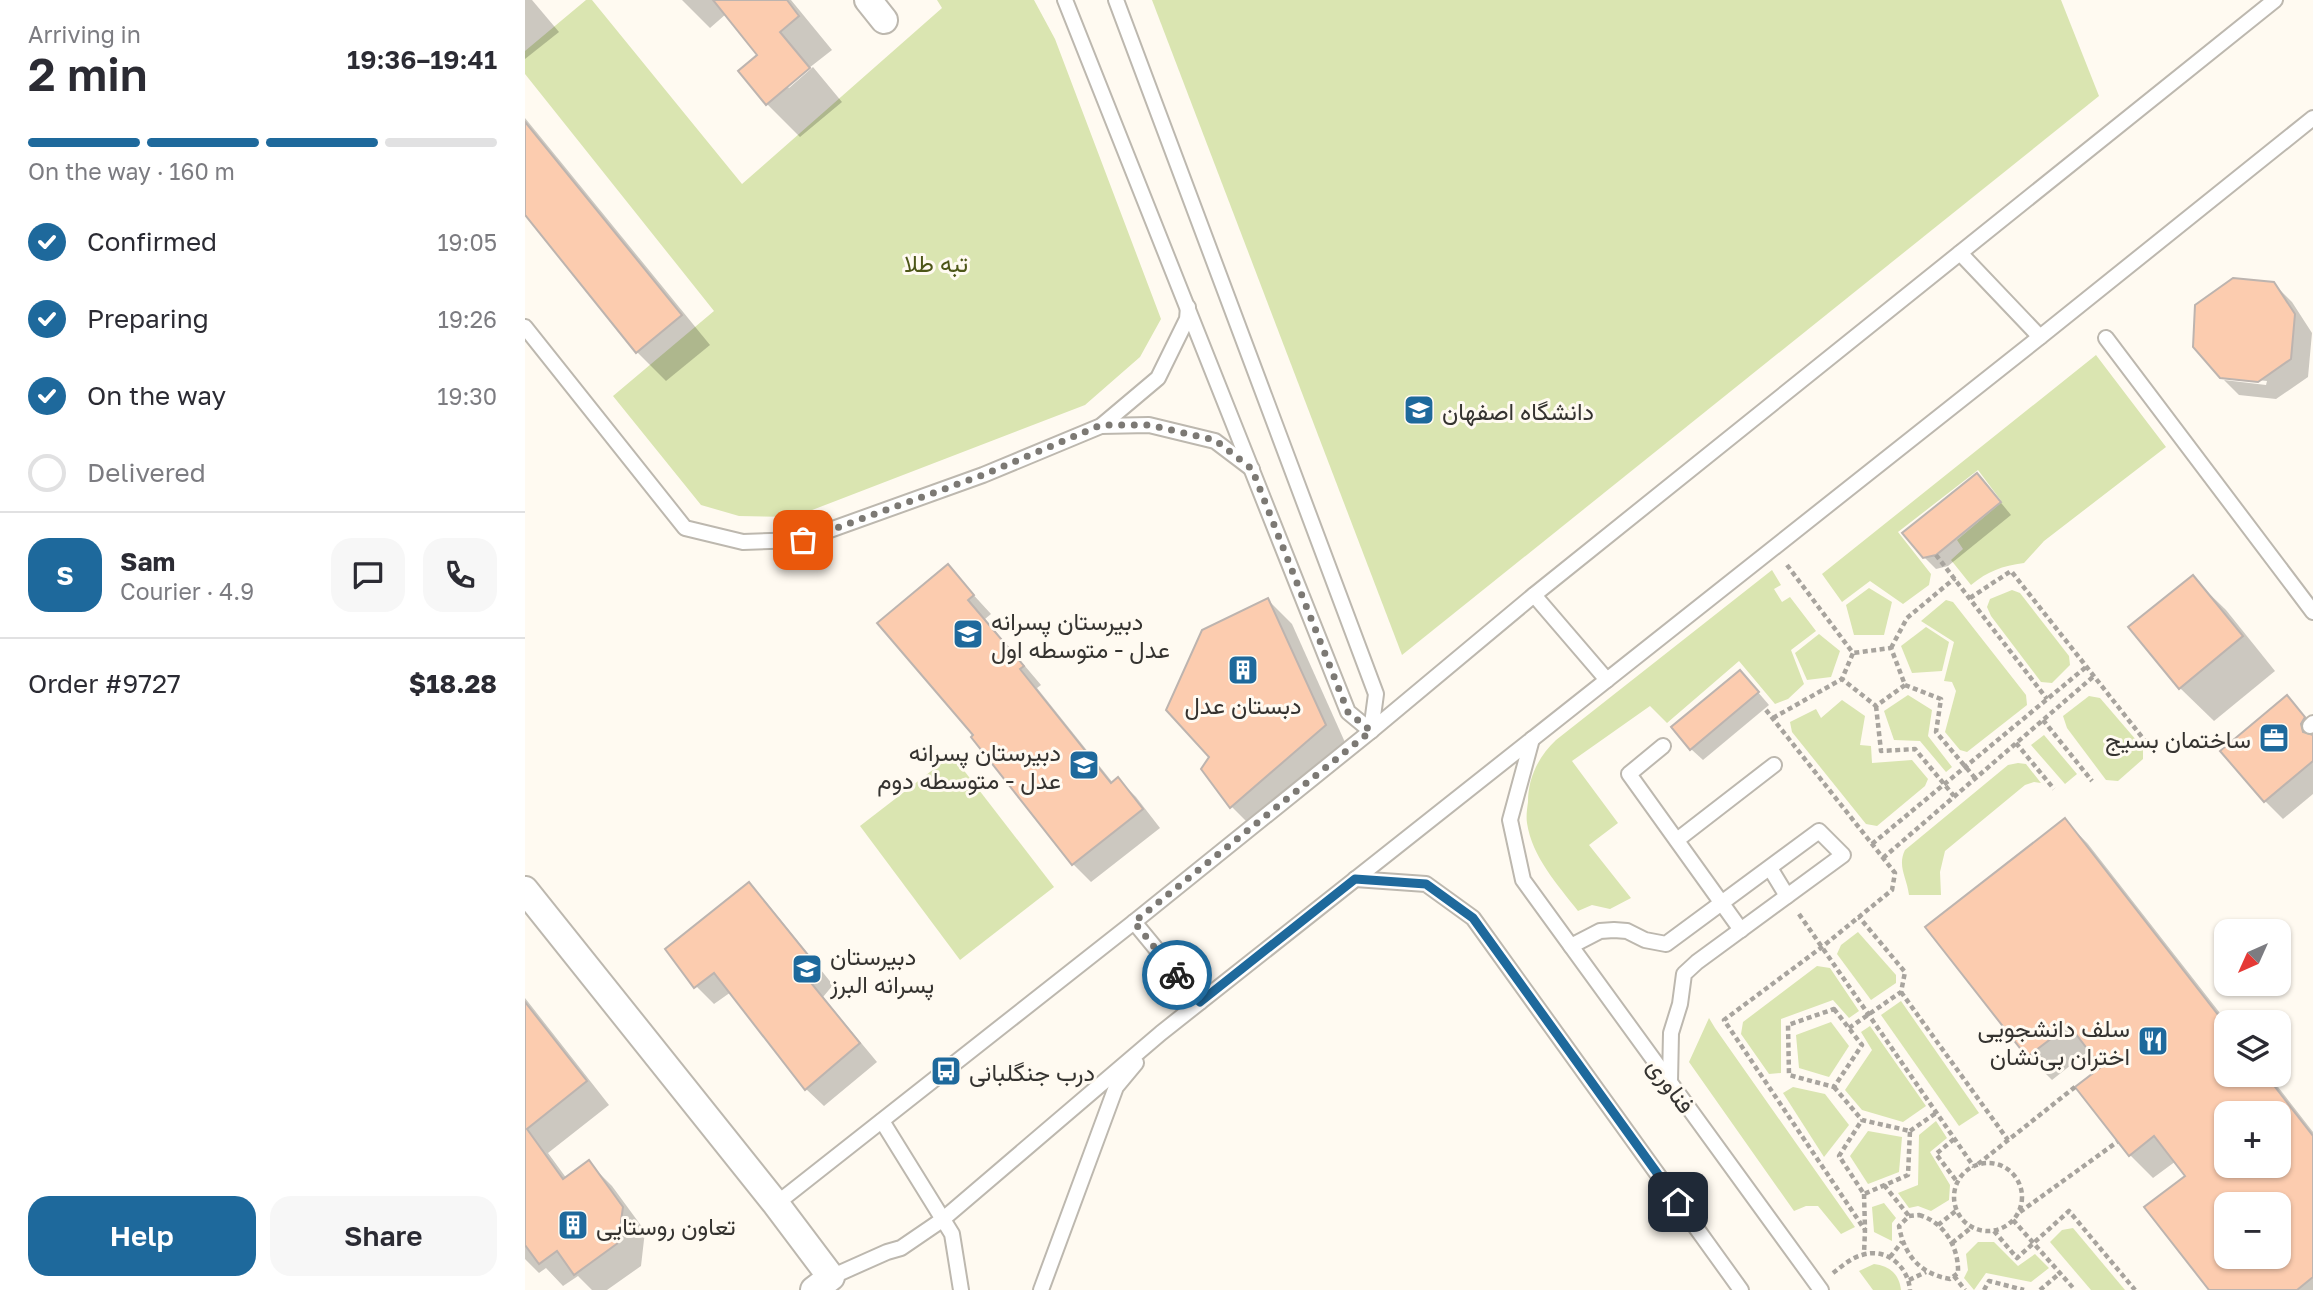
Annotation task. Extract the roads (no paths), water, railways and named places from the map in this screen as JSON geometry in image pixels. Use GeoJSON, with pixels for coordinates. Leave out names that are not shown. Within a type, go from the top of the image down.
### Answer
{"type":"FeatureCollection","features":[{"type":"Feature","properties":{"kind":"street"},"geometry":{"type":"LineString","coordinates":[[525,890],[776,1204],[822,1283]]}},
{"type":"Feature","properties":{"kind":"lane"},"geometry":{"type":"LineString","coordinates":[[1065,0],[1348,712],[1371,731]]}},
{"type":"Feature","properties":{"kind":"lane"},"geometry":{"type":"LineString","coordinates":[[1116,0],[1375,694],[1371,731]]}},
{"type":"Feature","properties":{"kind":"lane"},"geometry":{"type":"LineString","coordinates":[[776,1204],[1134,922],[1371,731],[1534,595],[2275,0]]}},
{"type":"Feature","properties":{"kind":"lane"},"geometry":{"type":"LineString","coordinates":[[822,1283],[901,1248],[942,1220],[1161,1033],[2313,118]]}},
{"type":"Feature","properties":{"kind":"lane"},"geometry":{"type":"LineString","coordinates":[[1960,253],[2040,337]]}},
{"type":"Feature","properties":{"kind":"lane"},"geometry":{"type":"LineString","coordinates":[[525,327],[685,528],[743,542],[803,540],[983,475],[1101,425],[1158,378],[1187,319],[1188,307]]}},
{"type":"Feature","properties":{"kind":"lane"},"geometry":{"type":"LineString","coordinates":[[2106,338],[2313,612]]}},
{"type":"Feature","properties":{"kind":"lane"},"geometry":{"type":"LineString","coordinates":[[1101,425],[1149,425],[1215,440],[1252,469]]}},
{"type":"Feature","properties":{"kind":"lane"},"geometry":{"type":"LineString","coordinates":[[1534,595],[1608,680]]}},
{"type":"Feature","properties":{"kind":"lane","name":"فناوری"},"geometry":{"type":"LineString","coordinates":[[1532,739],[1510,820],[1523,880],[1821,1290]]}},
{"type":"Feature","properties":{"kind":"lane"},"geometry":{"type":"LineString","coordinates":[[1663,747],[1629,774],[1741,930]]}},
{"type":"Feature","properties":{"kind":"lane"},"geometry":{"type":"LineString","coordinates":[[1677,840],[1774,765]]}},
{"type":"Feature","properties":{"kind":"lane"},"geometry":{"type":"LineString","coordinates":[[1571,946],[1600,931],[1614,930],[1627,931],[1645,940],[1666,944],[1819,831],[1843,855],[1684,974],[1680,1004],[1671,1033],[1670,1081]]}},
{"type":"Feature","properties":{"kind":"lane"},"geometry":{"type":"LineString","coordinates":[[1770,868],[1787,896]]}},
{"type":"Feature","properties":{"kind":"lane"},"geometry":{"type":"LineString","coordinates":[[1355,879],[1426,884],[1473,918],[1741,1290]]}},
{"type":"Feature","properties":{"kind":"lane"},"geometry":{"type":"LineString","coordinates":[[1134,922],[1200,1002]]}},
{"type":"Feature","properties":{"kind":"lane"},"geometry":{"type":"LineString","coordinates":[[1041,1290],[1117,1087],[1161,1033]]}},
{"type":"Feature","properties":{"kind":"lane"},"geometry":{"type":"LineString","coordinates":[[882,1121],[952,1234],[961,1290]]}},
{"type":"Feature","properties":{"kind":"place","name":"دانشگاه اصفهان"},"geometry":{"type":"Point","coordinates":[1419,410]}},
{"type":"Feature","properties":{"kind":"place","name":"دبیرستان پسرانه عدل - متوسطه اول"},"geometry":{"type":"Point","coordinates":[968,634]}},
{"type":"Feature","properties":{"kind":"place","name":"دبستان عدل"},"geometry":{"type":"Point","coordinates":[1243,670]}},
{"type":"Feature","properties":{"kind":"place","name":"ساختمان بسیج"},"geometry":{"type":"Point","coordinates":[2274,738]}},
{"type":"Feature","properties":{"kind":"place","name":"دبیرستان پسرانه عدل - متوسطه دوم"},"geometry":{"type":"Point","coordinates":[1084,765]}},
{"type":"Feature","properties":{"kind":"place","name":"دبیرستان پسرانه البرز"},"geometry":{"type":"Point","coordinates":[807,969]}},
{"type":"Feature","properties":{"kind":"place","name":"سلف دانشجویی اختران بی‌نشان"},"geometry":{"type":"Point","coordinates":[2153,1041]}},
{"type":"Feature","properties":{"kind":"place","name":"درب جنگلبانی"},"geometry":{"type":"Point","coordinates":[946,1071]}},
{"type":"Feature","properties":{"kind":"place","name":"تعاون روستایی"},"geometry":{"type":"Point","coordinates":[573,1225]}},
{"type":"Feature","properties":{"kind":"park label","name":"تبه طلا"},"geometry":{"type":"Point","coordinates":[936,262]}}]}
